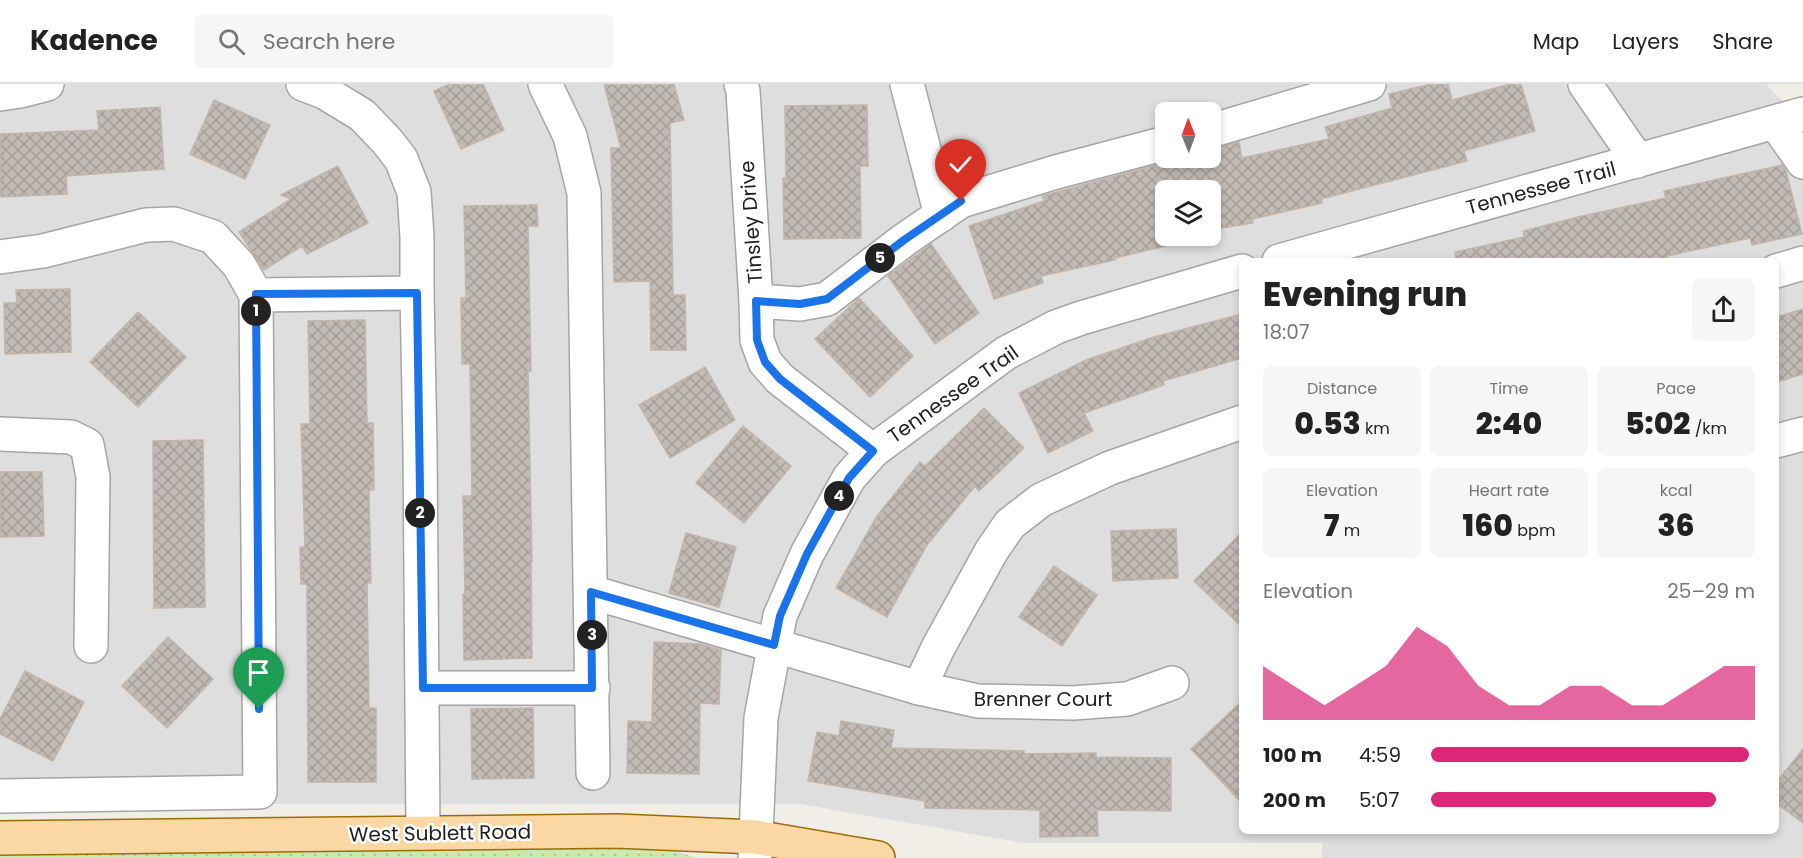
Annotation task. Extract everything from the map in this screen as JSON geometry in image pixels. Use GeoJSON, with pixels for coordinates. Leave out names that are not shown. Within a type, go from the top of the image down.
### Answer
{"type":"FeatureCollection","features":[{"type":"Feature","properties":{"kind":"main road","name":"West Sublett Road"},"geometry":{"type":"LineString","coordinates":[[0,838],[617,831],[755,848],[878,858]]}},
{"type":"Feature","properties":{"kind":"street"},"geometry":{"type":"LineString","coordinates":[[0,93],[47,84]]}},
{"type":"Feature","properties":{"kind":"street"},"geometry":{"type":"LineString","coordinates":[[303,84],[324,92],[362,115],[401,159],[414,192],[417,237],[423,833]]}},
{"type":"Feature","properties":{"kind":"street"},"geometry":{"type":"LineString","coordinates":[[545,84],[570,136],[584,193],[593,772]]}},
{"type":"Feature","properties":{"kind":"street","name":"Tinsley Drive"},"geometry":{"type":"LineString","coordinates":[[741,84],[757,340],[765,362],[780,379],[873,451]]}},
{"type":"Feature","properties":{"kind":"street"},"geometry":{"type":"LineString","coordinates":[[907,84],[941,215]]}},
{"type":"Feature","properties":{"kind":"street"},"geometry":{"type":"LineString","coordinates":[[1221,127],[1369,84]]}},
{"type":"Feature","properties":{"kind":"street"},"geometry":{"type":"LineString","coordinates":[[1585,84],[1638,161]]}},
{"type":"Feature","properties":{"kind":"street"},"geometry":{"type":"LineString","coordinates":[[1789,118],[1803,162]]}},
{"type":"Feature","properties":{"kind":"street","name":"Tennessee Trail"},"geometry":{"type":"LineString","coordinates":[[1292,258],[1789,118]]}},
{"type":"Feature","properties":{"kind":"street"},"geometry":{"type":"LineString","coordinates":[[756,301],[800,304],[827,299],[904,240],[961,201],[1056,172],[1155,146]]}},
{"type":"Feature","properties":{"kind":"street"},"geometry":{"type":"LineString","coordinates":[[0,257],[43,251],[146,225],[174,224],[213,237],[239,265],[256,294],[260,792],[0,796]]}},
{"type":"Feature","properties":{"kind":"street"},"geometry":{"type":"LineString","coordinates":[[1779,270],[1803,263]]}},
{"type":"Feature","properties":{"kind":"street","name":"Tennessee Trail"},"geometry":{"type":"LineString","coordinates":[[755,848],[761,718],[780,616],[807,554],[849,478],[873,451],[1006,353],[1056,327],[1116,306],[1239,272]]}},
{"type":"Feature","properties":{"kind":"street"},"geometry":{"type":"LineString","coordinates":[[256,294],[417,293]]}},
{"type":"Feature","properties":{"kind":"street"},"geometry":{"type":"LineString","coordinates":[[920,688],[939,646],[992,550],[1010,524],[1041,500],[1110,468],[1239,423]]}},
{"type":"Feature","properties":{"kind":"street"},"geometry":{"type":"LineString","coordinates":[[0,434],[70,437],[87,445],[93,477],[91,646]]}},
{"type":"Feature","properties":{"kind":"street"},"geometry":{"type":"LineString","coordinates":[[1779,440],[1803,434]]}},
{"type":"Feature","properties":{"kind":"street","name":"Brenner Court"},"geometry":{"type":"LineString","coordinates":[[591,592],[920,688],[978,701],[1074,703],[1127,699],[1172,683]]}},
{"type":"Feature","properties":{"kind":"street"},"geometry":{"type":"LineString","coordinates":[[423,688],[592,688]]}},
{"type":"Feature","properties":{"kind":"shaded area"},"geometry":{"type":"Polygon","coordinates":[[[0,84],[1766,84],[1803,122],[1803,858],[1322,858],[1322,843],[1024,843],[800,804],[0,804],[0,84]]]}},
{"type":"Feature","properties":{"kind":"green space"},"geometry":{"type":"Polygon","coordinates":[[[583,848],[668,849],[697,858],[0,858],[0,856],[583,848]]]}},
{"type":"Feature","properties":{"kind":"building"},"geometry":{"type":"Polygon","coordinates":[[[449,84],[483,84],[504,130],[461,149],[434,91],[449,84]]]}},
{"type":"Feature","properties":{"kind":"building"},"geometry":{"type":"Polygon","coordinates":[[[604,84],[674,84],[684,120],[670,123],[673,295],[685,295],[686,350],[651,350],[650,281],[614,282],[611,148],[621,148],[604,84]]]}},
{"type":"Feature","properties":{"kind":"building"},"geometry":{"type":"Polygon","coordinates":[[[1431,84],[1448,84],[1452,100],[1510,84],[1521,84],[1535,131],[1464,151],[1467,161],[1321,199],[1322,203],[1252,219],[1253,223],[1221,228],[1221,180],[1155,180],[1155,246],[1166,246],[1041,276],[1043,283],[994,299],[969,226],[1044,201],[1042,196],[1155,165],[1155,168],[1221,168],[1221,146],[1239,142],[1242,158],[1329,139],[1325,127],[1392,108],[1389,94],[1431,84]]]}},
{"type":"Feature","properties":{"kind":"building"},"geometry":{"type":"Polygon","coordinates":[[[214,100],[270,125],[245,179],[190,154],[214,100]]]}},
{"type":"Feature","properties":{"kind":"building"},"geometry":{"type":"Polygon","coordinates":[[[867,105],[868,166],[860,166],[861,238],[784,239],[785,106],[867,105]]]}},
{"type":"Feature","properties":{"kind":"building"},"geometry":{"type":"Polygon","coordinates":[[[160,107],[164,169],[66,176],[67,194],[0,197],[0,134],[99,130],[97,111],[160,107]]]}},
{"type":"Feature","properties":{"kind":"building"},"geometry":{"type":"Polygon","coordinates":[[[1782,165],[1786,171],[1802,234],[1752,245],[1750,238],[1667,256],[1667,258],[1456,258],[1455,252],[1524,237],[1523,231],[1666,198],[1664,191],[1782,165]]]}},
{"type":"Feature","properties":{"kind":"building"},"geometry":{"type":"Polygon","coordinates":[[[338,166],[368,223],[307,254],[302,246],[264,270],[239,232],[291,199],[281,195],[338,166]]]}},
{"type":"Feature","properties":{"kind":"building"},"geometry":{"type":"Polygon","coordinates":[[[537,205],[538,226],[528,226],[532,658],[464,660],[463,496],[472,496],[470,364],[462,364],[461,298],[466,298],[464,206],[537,205]]]}},
{"type":"Feature","properties":{"kind":"building"},"geometry":{"type":"Polygon","coordinates":[[[931,244],[979,313],[935,344],[888,276],[931,244]]]}},
{"type":"Feature","properties":{"kind":"building"},"geometry":{"type":"Polygon","coordinates":[[[70,289],[71,352],[5,354],[4,303],[17,303],[16,290],[70,289]]]}},
{"type":"Feature","properties":{"kind":"building"},"geometry":{"type":"Polygon","coordinates":[[[859,298],[913,356],[870,397],[815,339],[859,298]]]}},
{"type":"Feature","properties":{"kind":"building"},"geometry":{"type":"Polygon","coordinates":[[[1803,309],[1803,374],[1780,381],[1779,378],[1779,316],[1803,309]]]}},
{"type":"Feature","properties":{"kind":"building"},"geometry":{"type":"Polygon","coordinates":[[[138,312],[186,357],[138,407],[90,362],[138,312]]]}},
{"type":"Feature","properties":{"kind":"building"},"geometry":{"type":"Polygon","coordinates":[[[1239,315],[1239,359],[1163,381],[1164,385],[1084,413],[1093,431],[1048,453],[1019,393],[1086,360],[1154,337],[1239,315]]]}},
{"type":"Feature","properties":{"kind":"building"},"geometry":{"type":"Polygon","coordinates":[[[365,320],[367,423],[373,423],[374,490],[369,490],[371,583],[367,583],[369,708],[376,708],[376,782],[308,782],[307,584],[301,584],[300,547],[305,547],[301,424],[310,424],[308,321],[365,320]]]}},
{"type":"Feature","properties":{"kind":"building"},"geometry":{"type":"Polygon","coordinates":[[[705,367],[735,420],[670,458],[639,405],[705,367]]]}},
{"type":"Feature","properties":{"kind":"building"},"geometry":{"type":"Polygon","coordinates":[[[984,408],[1024,448],[979,491],[975,486],[927,545],[887,617],[836,588],[877,516],[920,462],[925,466],[984,408]]]}},
{"type":"Feature","properties":{"kind":"building"},"geometry":{"type":"Polygon","coordinates":[[[743,426],[791,466],[744,523],[696,483],[743,426]]]}},
{"type":"Feature","properties":{"kind":"building"},"geometry":{"type":"Polygon","coordinates":[[[203,440],[205,607],[154,608],[153,441],[203,440]]]}},
{"type":"Feature","properties":{"kind":"building"},"geometry":{"type":"Polygon","coordinates":[[[0,472],[42,472],[44,536],[0,537],[0,472]]]}},
{"type":"Feature","properties":{"kind":"building"},"geometry":{"type":"Polygon","coordinates":[[[1176,529],[1178,578],[1113,581],[1111,531],[1176,529]]]}},
{"type":"Feature","properties":{"kind":"building"},"geometry":{"type":"Polygon","coordinates":[[[686,533],[736,547],[719,607],[669,593],[686,533]]]}},
{"type":"Feature","properties":{"kind":"building"},"geometry":{"type":"Polygon","coordinates":[[[1239,535],[1239,624],[1194,581],[1239,535]]]}},
{"type":"Feature","properties":{"kind":"building"},"geometry":{"type":"Polygon","coordinates":[[[1054,566],[1097,595],[1062,646],[1019,617],[1054,566]]]}},
{"type":"Feature","properties":{"kind":"building"},"geometry":{"type":"Polygon","coordinates":[[[168,637],[213,679],[167,728],[122,686],[168,637]]]}},
{"type":"Feature","properties":{"kind":"building"},"geometry":{"type":"Polygon","coordinates":[[[654,642],[700,644],[721,650],[719,704],[700,703],[699,774],[627,773],[628,721],[652,722],[654,642]]]}},
{"type":"Feature","properties":{"kind":"building"},"geometry":{"type":"Polygon","coordinates":[[[25,671],[84,702],[53,761],[0,734],[0,719],[25,671]]]}},
{"type":"Feature","properties":{"kind":"building"},"geometry":{"type":"Polygon","coordinates":[[[1239,704],[1239,800],[1191,749],[1239,704]]]}},
{"type":"Feature","properties":{"kind":"building"},"geometry":{"type":"Polygon","coordinates":[[[533,708],[534,778],[472,779],[471,709],[533,708]]]}},
{"type":"Feature","properties":{"kind":"building"},"geometry":{"type":"Polygon","coordinates":[[[841,721],[894,730],[891,748],[1024,751],[1024,754],[1096,753],[1096,757],[1171,758],[1171,811],[1097,810],[1098,836],[1040,837],[1040,810],[925,808],[925,801],[808,781],[817,732],[839,736],[841,721]]]}},
{"type":"Feature","properties":{"kind":"building"},"geometry":{"type":"Polygon","coordinates":[[[1803,749],[1803,823],[1779,805],[1779,779],[1803,749]]]}},
{"type":"Feature","properties":{"kind":"route"},"geometry":{"type":"LineString","coordinates":[[259,709],[256,294],[417,293],[423,688],[592,688],[591,592],[774,645],[780,616],[807,554],[849,478],[873,451],[780,379],[765,362],[757,340],[756,301],[800,304],[827,299],[904,240],[961,201]]}}]}
